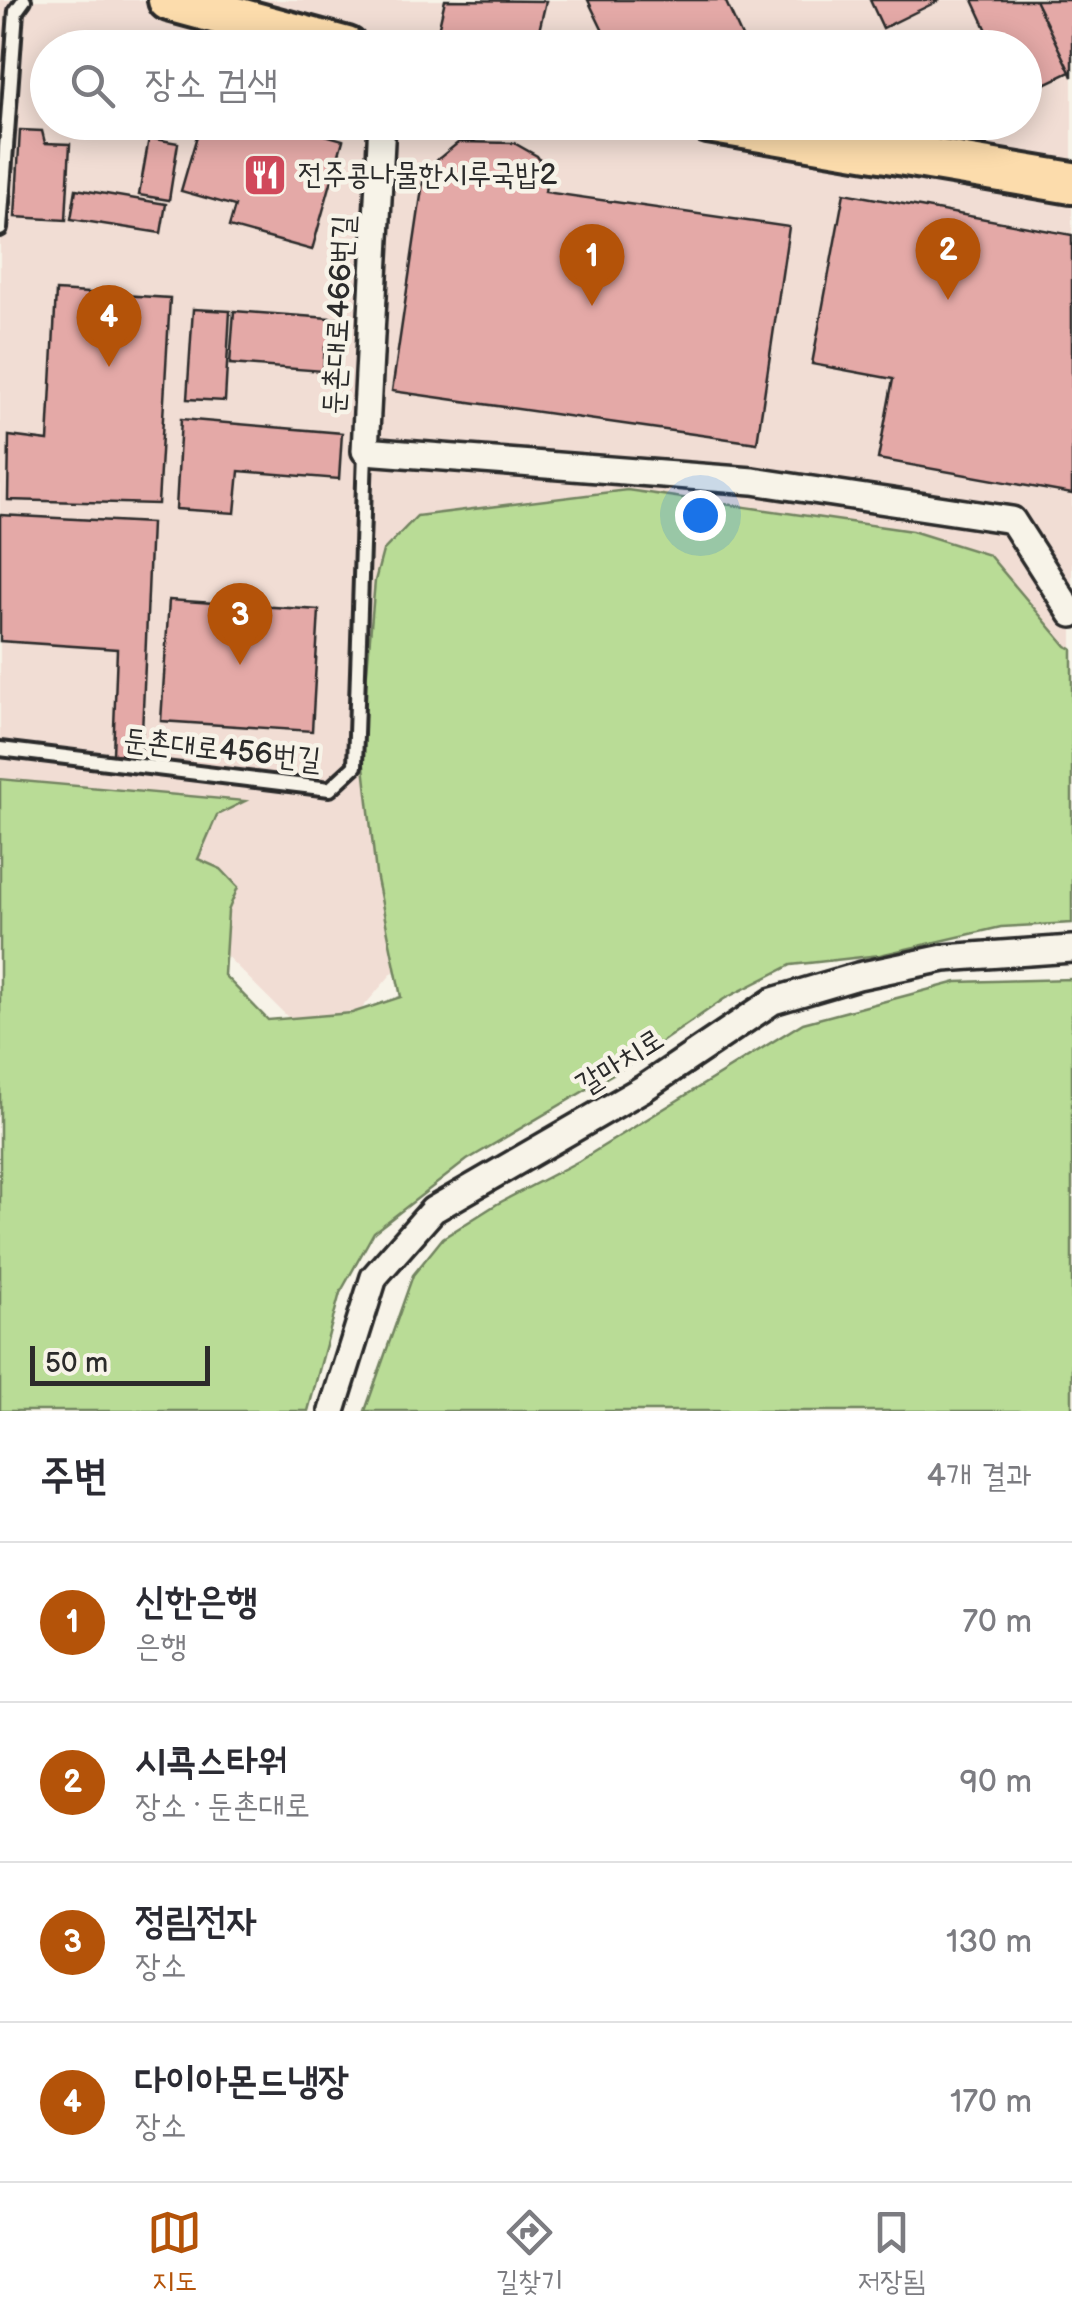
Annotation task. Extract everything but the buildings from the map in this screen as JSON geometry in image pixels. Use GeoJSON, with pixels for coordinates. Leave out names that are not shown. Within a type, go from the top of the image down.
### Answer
{"type":"FeatureCollection","features":[{"type":"Feature","properties":{"kind":"main road"},"geometry":{"type":"LineString","coordinates":[[169,0],[280,30]]}},
{"type":"Feature","properties":{"kind":"main road"},"geometry":{"type":"LineString","coordinates":[[815,140],[1072,183]]}},
{"type":"Feature","properties":{"kind":"street","name":"둔촌대로466번길"},"geometry":{"type":"LineString","coordinates":[[365,450],[381,140]]}},
{"type":"Feature","properties":{"kind":"street"},"geometry":{"type":"LineString","coordinates":[[365,450],[753,482],[1012,520],[1072,614]]}},
{"type":"Feature","properties":{"kind":"street","name":"갈마치로"},"geometry":{"type":"LineString","coordinates":[[332,1411],[374,1278],[433,1210],[644,1088],[772,1001],[858,976],[944,958],[1072,950]]}},
{"type":"Feature","properties":{"kind":"lane"},"geometry":{"type":"LineString","coordinates":[[0,229],[16,12],[24,0]]}},
{"type":"Feature","properties":{"kind":"lane","name":"둔촌대로456번길"},"geometry":{"type":"LineString","coordinates":[[0,749],[330,789],[355,766],[365,450]]}},
{"type":"Feature","properties":{"kind":"shaded area"},"geometry":{"type":"Polygon","coordinates":[[[0,0],[1072,0],[1072,661],[435,923],[324,1053],[123,853],[0,777],[0,0]]]}},
{"type":"Feature","properties":{"kind":"green space"},"geometry":{"type":"Polygon","coordinates":[[[627,490],[912,531],[989,555],[1072,649],[1072,923],[1001,927],[880,955],[791,965],[724,999],[628,1065],[467,1160],[374,1232],[340,1293],[308,1411],[0,1411],[0,779],[245,801],[217,815],[198,859],[221,869],[238,887],[228,911],[224,975],[268,1020],[352,1013],[401,997],[376,874],[361,739],[375,581],[383,551],[417,516],[627,490]]]}},
{"type":"Feature","properties":{"kind":"green space"},"geometry":{"type":"Polygon","coordinates":[[[1072,979],[1072,1411],[365,1411],[413,1275],[443,1238],[497,1204],[579,1161],[803,1023],[957,982],[1072,979]]]}},
{"type":"Feature","properties":{"kind":"place","name":"전주콩나물한시루국밥2"},"geometry":{"type":"Point","coordinates":[265,175]}},
{"type":"Feature","properties":{"kind":"place","name":"시콕스타워"},"geometry":{"type":"Point","coordinates":[948,300]}},
{"type":"Feature","properties":{"kind":"place","name":"신한은행"},"geometry":{"type":"Point","coordinates":[592,306]}},
{"type":"Feature","properties":{"kind":"place","name":"다이아몬드냉장"},"geometry":{"type":"Point","coordinates":[109,367]}},
{"type":"Feature","properties":{"kind":"place","name":"정림전자"},"geometry":{"type":"Point","coordinates":[240,665]}}]}
